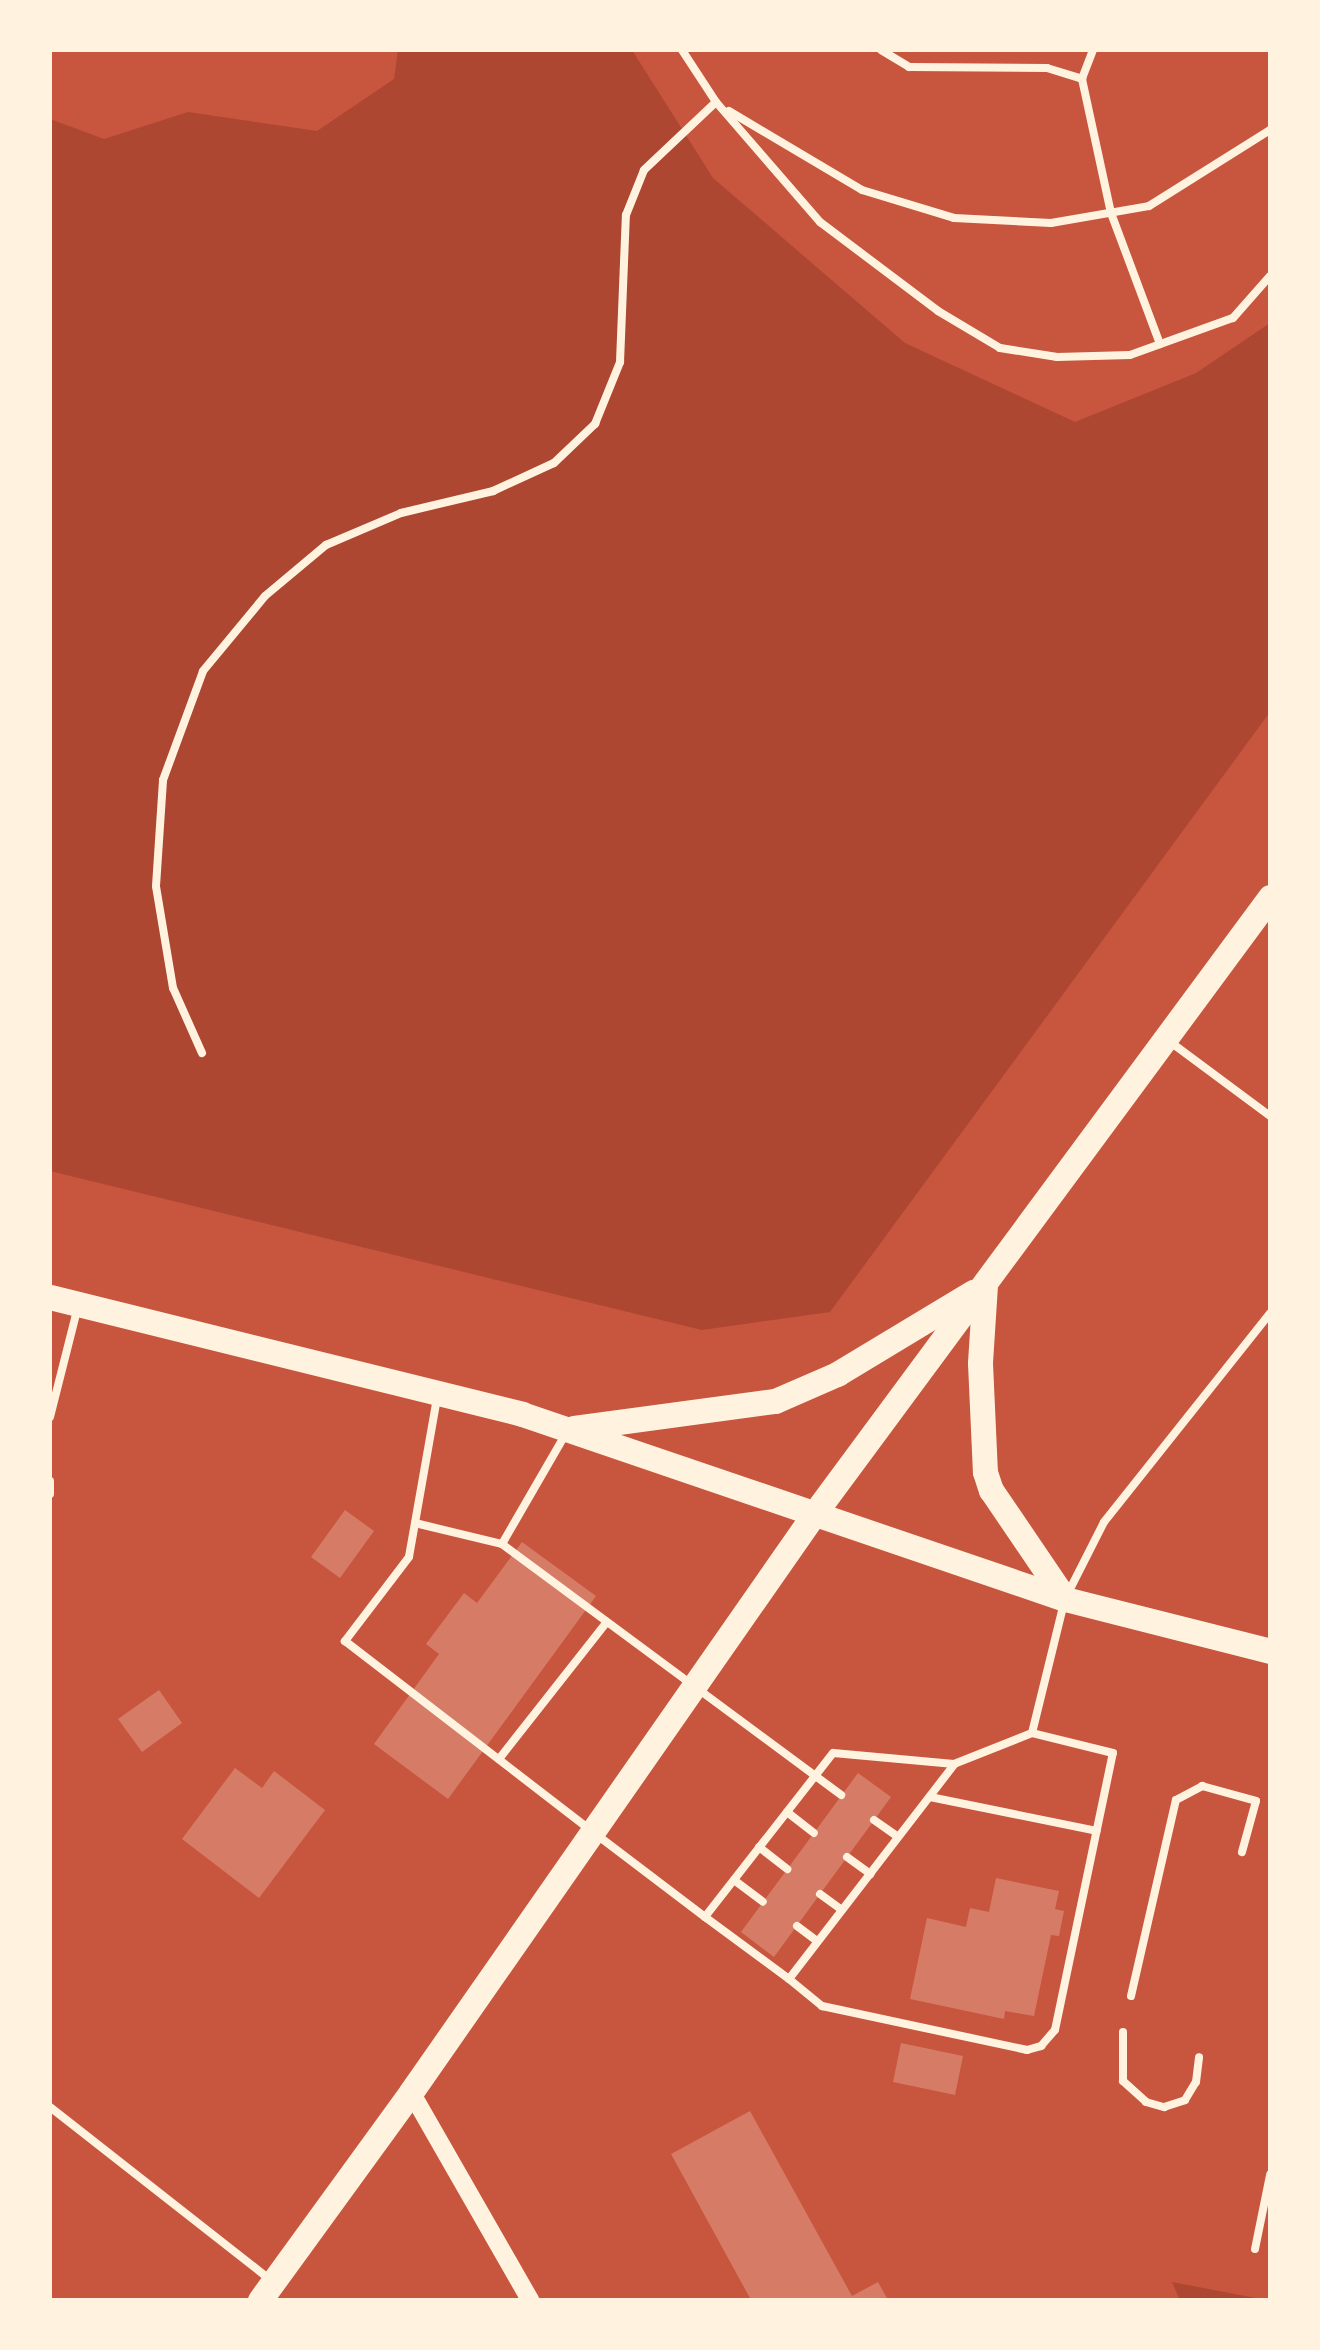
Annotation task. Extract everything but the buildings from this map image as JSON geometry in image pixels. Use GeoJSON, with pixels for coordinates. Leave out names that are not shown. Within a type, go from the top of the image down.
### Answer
{"type":"FeatureCollection","features":[{"type":"Feature","properties":{"kind":"main road"},"geometry":{"type":"LineString","coordinates":[[266,2291],[411,2092],[814,1514],[1270,897]]}},
{"type":"Feature","properties":{"kind":"main road"},"geometry":{"type":"LineString","coordinates":[[568,1428],[775,1401],[838,1374],[985,1286]]}},
{"type":"Feature","properties":{"kind":"main road"},"geometry":{"type":"LineString","coordinates":[[985,1286],[980,1380],[985,1472],[1000,1503],[1065,1598]]}},
{"type":"Feature","properties":{"kind":"main road"},"geometry":{"type":"LineString","coordinates":[[50,1297],[568,1428],[1065,1598],[1270,1650]]}},
{"type":"Feature","properties":{"kind":"street"},"geometry":{"type":"LineString","coordinates":[[411,2092],[530,2300]]}},
{"type":"Feature","properties":{"kind":"lane"},"geometry":{"type":"LineString","coordinates":[[682,50],[716,102],[820,222],[938,311],[1000,348],[1057,357],[1130,355],[1232,318],[1270,276]]}},
{"type":"Feature","properties":{"kind":"lane"},"geometry":{"type":"LineString","coordinates":[[880,50],[909,67],[1047,68],[1082,79]]}},
{"type":"Feature","properties":{"kind":"lane"},"geometry":{"type":"LineString","coordinates":[[1092,50],[1082,79],[1111,212],[1160,344]]}},
{"type":"Feature","properties":{"kind":"lane"},"geometry":{"type":"LineString","coordinates":[[716,102],[750,127],[862,190],[954,218],[1051,223],[1149,206],[1270,130]]}},
{"type":"Feature","properties":{"kind":"lane"},"geometry":{"type":"LineString","coordinates":[[202,1053],[173,988],[156,886],[163,780],[204,671],[265,596],[326,545],[400,513],[493,492],[554,463],[596,424],[620,362],[626,215],[644,170],[716,102]]}},
{"type":"Feature","properties":{"kind":"lane"},"geometry":{"type":"LineString","coordinates":[[1166,1039],[1270,1116]]}},
{"type":"Feature","properties":{"kind":"lane"},"geometry":{"type":"LineString","coordinates":[[50,1417],[78,1304]]}},
{"type":"Feature","properties":{"kind":"lane"},"geometry":{"type":"LineString","coordinates":[[1032,1733],[1065,1598],[1104,1522],[1270,1312]]}},
{"type":"Feature","properties":{"kind":"lane"},"geometry":{"type":"LineString","coordinates":[[438,1393],[409,1557],[345,1641],[822,2006],[1027,2050],[1041,2046],[1055,2030],[1113,1753],[1032,1733],[954,1764],[833,1753],[706,1917]]}},
{"type":"Feature","properties":{"kind":"lane"},"geometry":{"type":"LineString","coordinates":[[502,1544],[568,1428]]}},
{"type":"Feature","properties":{"kind":"lane"},"geometry":{"type":"LineString","coordinates":[[50,1481],[50,1494]]}},
{"type":"Feature","properties":{"kind":"lane"},"geometry":{"type":"LineString","coordinates":[[415,1523],[502,1544],[841,1796]]}},
{"type":"Feature","properties":{"kind":"lane"},"geometry":{"type":"LineString","coordinates":[[498,1759],[607,1622]]}},
{"type":"Feature","properties":{"kind":"lane"},"geometry":{"type":"LineString","coordinates":[[788,1978],[954,1764]]}},
{"type":"Feature","properties":{"kind":"lane"},"geometry":{"type":"LineString","coordinates":[[1132,1996],[1176,1800],[1202,1786],[1270,1803]]}},
{"type":"Feature","properties":{"kind":"lane"},"geometry":{"type":"LineString","coordinates":[[930,1797],[1096,1831]]}},
{"type":"Feature","properties":{"kind":"lane"},"geometry":{"type":"LineString","coordinates":[[1242,1852],[1256,1801]]}},
{"type":"Feature","properties":{"kind":"lane"},"geometry":{"type":"LineString","coordinates":[[787,1812],[814,1833]]}},
{"type":"Feature","properties":{"kind":"lane"},"geometry":{"type":"LineString","coordinates":[[874,1820],[898,1837]]}},
{"type":"Feature","properties":{"kind":"lane"},"geometry":{"type":"LineString","coordinates":[[759,1847],[788,1869]]}},
{"type":"Feature","properties":{"kind":"lane"},"geometry":{"type":"LineString","coordinates":[[847,1857],[870,1874]]}},
{"type":"Feature","properties":{"kind":"lane"},"geometry":{"type":"LineString","coordinates":[[734,1880],[763,1902]]}},
{"type":"Feature","properties":{"kind":"lane"},"geometry":{"type":"LineString","coordinates":[[820,1894],[842,1910]]}},
{"type":"Feature","properties":{"kind":"lane"},"geometry":{"type":"LineString","coordinates":[[797,1926],[817,1941]]}},
{"type":"Feature","properties":{"kind":"lane"},"geometry":{"type":"LineString","coordinates":[[1122,2032],[1123,2080],[1146,2102],[1164,2107],[1185,2100],[1196,2082],[1199,2057]]}},
{"type":"Feature","properties":{"kind":"lane"},"geometry":{"type":"LineString","coordinates":[[50,2106],[266,2291]]}},
{"type":"Feature","properties":{"kind":"lane"},"geometry":{"type":"LineString","coordinates":[[1255,2249],[1270,2175]]}},
{"type":"Feature","properties":{"kind":"shaded area"},"geometry":{"type":"Polygon","coordinates":[[[398,50],[632,50],[713,178],[905,343],[1075,422],[1196,373],[1270,323],[1270,712],[830,1312],[702,1330],[50,1171],[50,119],[104,139],[188,112],[317,131],[394,79],[398,50]]]}},
{"type":"Feature","properties":{"kind":"shaded area"},"geometry":{"type":"Polygon","coordinates":[[[1172,2282],[1266,2300],[1180,2300],[1172,2282]]]}}]}
